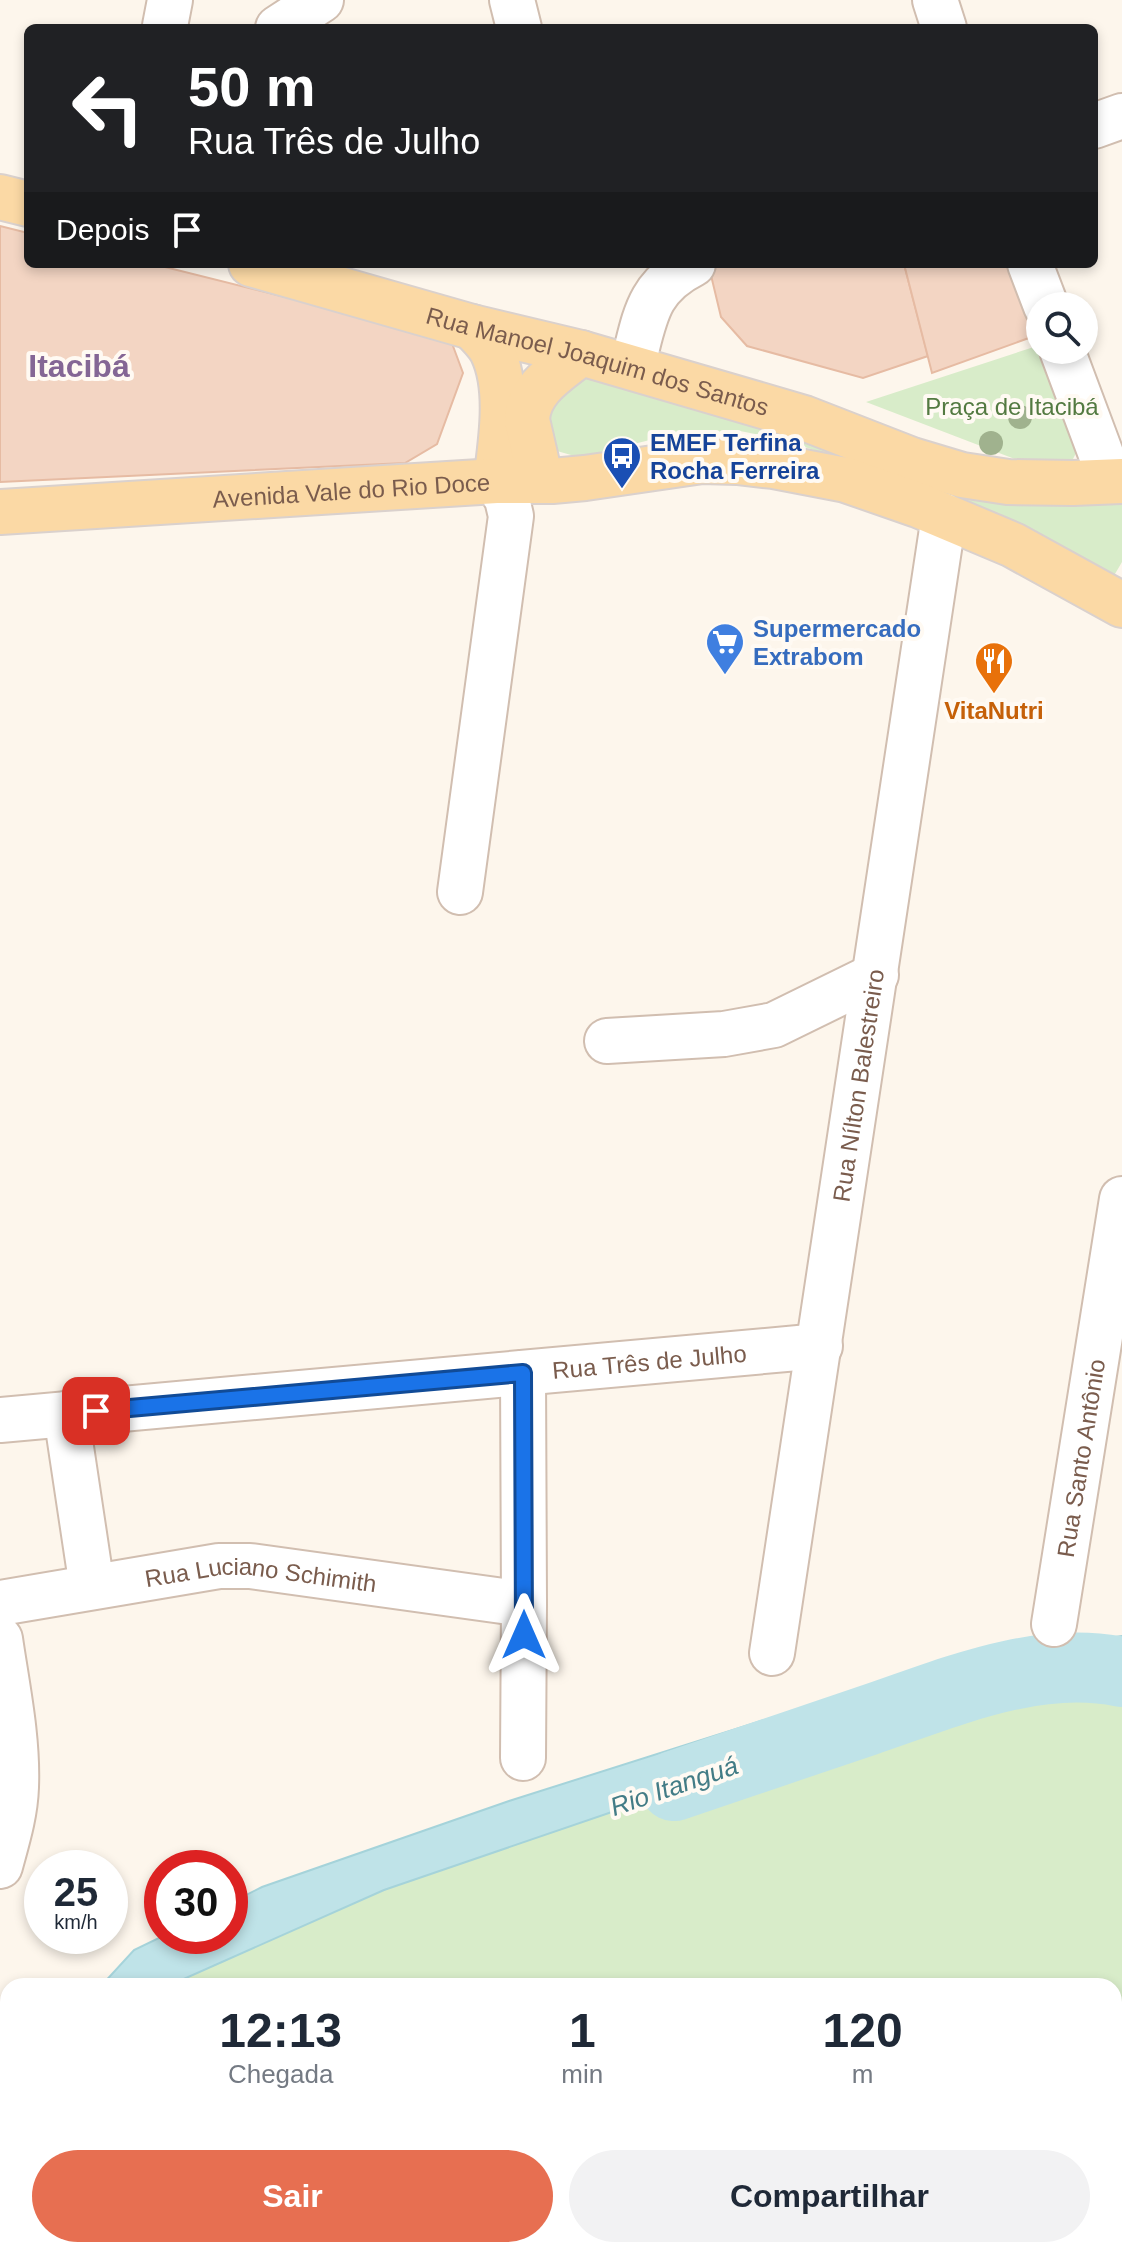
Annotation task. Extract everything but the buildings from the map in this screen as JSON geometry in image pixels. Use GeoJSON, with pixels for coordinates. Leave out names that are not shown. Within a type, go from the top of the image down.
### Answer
{"type":"FeatureCollection","features":[{"type":"Feature","properties":{"kind":"main road"},"geometry":{"type":"LineString","coordinates":[[0,197],[24,203]]}},
{"type":"Feature","properties":{"kind":"main road","name":"Rua Manoel Joaquim dos Santos"},"geometry":{"type":"LineString","coordinates":[[265,268],[472,327],[632,367],[804,418],[939,469],[988,480],[1043,484],[1117,481]]}},
{"type":"Feature","properties":{"kind":"main road"},"geometry":{"type":"LineString","coordinates":[[472,327],[492,351],[502,398],[504,421],[496,481]]}},
{"type":"Feature","properties":{"kind":"main road"},"geometry":{"type":"LineString","coordinates":[[541,481],[527,410],[543,383],[581,353]]}},
{"type":"Feature","properties":{"kind":"main road","name":"Avenida Vale do Rio Doce"},"geometry":{"type":"LineString","coordinates":[[0,512],[585,478],[702,461],[773,466],[846,480],[944,516]]}},
{"type":"Feature","properties":{"kind":"main road"},"geometry":{"type":"LineString","coordinates":[[944,516],[1013,545],[1122,605]]}},
{"type":"Feature","properties":{"kind":"street"},"geometry":{"type":"LineString","coordinates":[[512,0],[518,24]]}},
{"type":"Feature","properties":{"kind":"street"},"geometry":{"type":"LineString","coordinates":[[935,0],[943,24]]}},
{"type":"Feature","properties":{"kind":"street"},"geometry":{"type":"LineString","coordinates":[[1098,125],[1122,116]]}},
{"type":"Feature","properties":{"kind":"street"},"geometry":{"type":"LineString","coordinates":[[1032,268],[1041,292]]}},
{"type":"Feature","properties":{"kind":"street"},"geometry":{"type":"LineString","coordinates":[[632,367],[648,309],[670,270]]}},
{"type":"Feature","properties":{"kind":"street"},"geometry":{"type":"LineString","coordinates":[[1068,364],[1117,481]]}},
{"type":"Feature","properties":{"kind":"street"},"geometry":{"type":"LineString","coordinates":[[460,892],[511,516],[507,499],[496,481]]}},
{"type":"Feature","properties":{"kind":"street","name":"Rua Nílton Balestreiro"},"geometry":{"type":"LineString","coordinates":[[772,1653],[944,516]]}},
{"type":"Feature","properties":{"kind":"street"},"geometry":{"type":"LineString","coordinates":[[607,1041],[724,1034],[774,1025],[876,975]]}},
{"type":"Feature","properties":{"kind":"street","name":"Rua Santo Antônio"},"geometry":{"type":"LineString","coordinates":[[1054,1624],[1122,1199]]}},
{"type":"Feature","properties":{"kind":"street","name":"Rua Três de Julho"},"geometry":{"type":"LineString","coordinates":[[0,1420],[820,1346]]}},
{"type":"Feature","properties":{"kind":"street"},"geometry":{"type":"LineString","coordinates":[[523,1373],[523,1758]]}},
{"type":"Feature","properties":{"kind":"street"},"geometry":{"type":"LineString","coordinates":[[66,1414],[92,1587]]}},
{"type":"Feature","properties":{"kind":"street","name":"Rua Luciano Schimith"},"geometry":{"type":"LineString","coordinates":[[0,1603],[189,1569],[250,1566],[524,1604]]}},
{"type":"Feature","properties":{"kind":"street"},"geometry":{"type":"LineString","coordinates":[[0,1639],[13,1736],[16,1789],[13,1818],[0,1866]]}},
{"type":"Feature","properties":{"kind":"green space","name":"Praça de Itacibá"},"geometry":{"type":"Polygon","coordinates":[[[1026,350],[1026,364],[1050,364],[1078,449],[1070,465],[1046,471],[866,402],[1026,350]]]}},
{"type":"Feature","properties":{"kind":"green space"},"geometry":{"type":"Polygon","coordinates":[[[579,379],[591,379],[1122,500],[1122,562],[1112,579],[865,466],[776,438],[740,431],[704,432],[658,438],[585,456],[557,451],[547,442],[541,405],[579,379]]]}},
{"type":"Feature","properties":{"kind":"green space"},"geometry":{"type":"Polygon","coordinates":[[[1122,1672],[1122,1978],[186,1978],[240,1954],[248,1954],[248,1950],[384,1890],[647,1800],[824,1733],[1015,1674],[1122,1672]]]}},
{"type":"Feature","properties":{"kind":"water","name":"Rio Itanguá"},"geometry":{"type":"Polygon","coordinates":[[[1122,1636],[1122,1672],[1015,1674],[824,1733],[647,1800],[384,1890],[248,1950],[248,1894],[262,1887],[509,1801],[824,1701],[1038,1649],[1122,1636]]]}},
{"type":"Feature","properties":{"kind":"water","name":"Rio Itanguá"},"geometry":{"type":"Polygon","coordinates":[[[144,1945],[144,1954],[240,1954],[186,1978],[108,1978],[134,1950],[144,1945]]]}},
{"type":"Feature","properties":{"kind":"waterway","name":"Rio Itanguá"},"geometry":{"type":"LineString","coordinates":[[674,1786],[992,1680],[1057,1668],[1122,1672]]}},
{"type":"Feature","properties":{"kind":"place","name":"EMEF Terfina Rocha Ferreira"},"geometry":{"type":"Point","coordinates":[622,490]}},
{"type":"Feature","properties":{"kind":"place","name":"Supermercado Extrabom"},"geometry":{"type":"Point","coordinates":[725,676]}},
{"type":"Feature","properties":{"kind":"place","name":"VitaNutri"},"geometry":{"type":"Point","coordinates":[994,695]}},
{"type":"Feature","properties":{"kind":"district","name":"Itacibá"},"geometry":{"type":"Point","coordinates":[79,366]}},
{"type":"Feature","properties":{"kind":"route"},"geometry":{"type":"LineString","coordinates":[[96,1411],[523,1373],[524,1635]]}}]}
